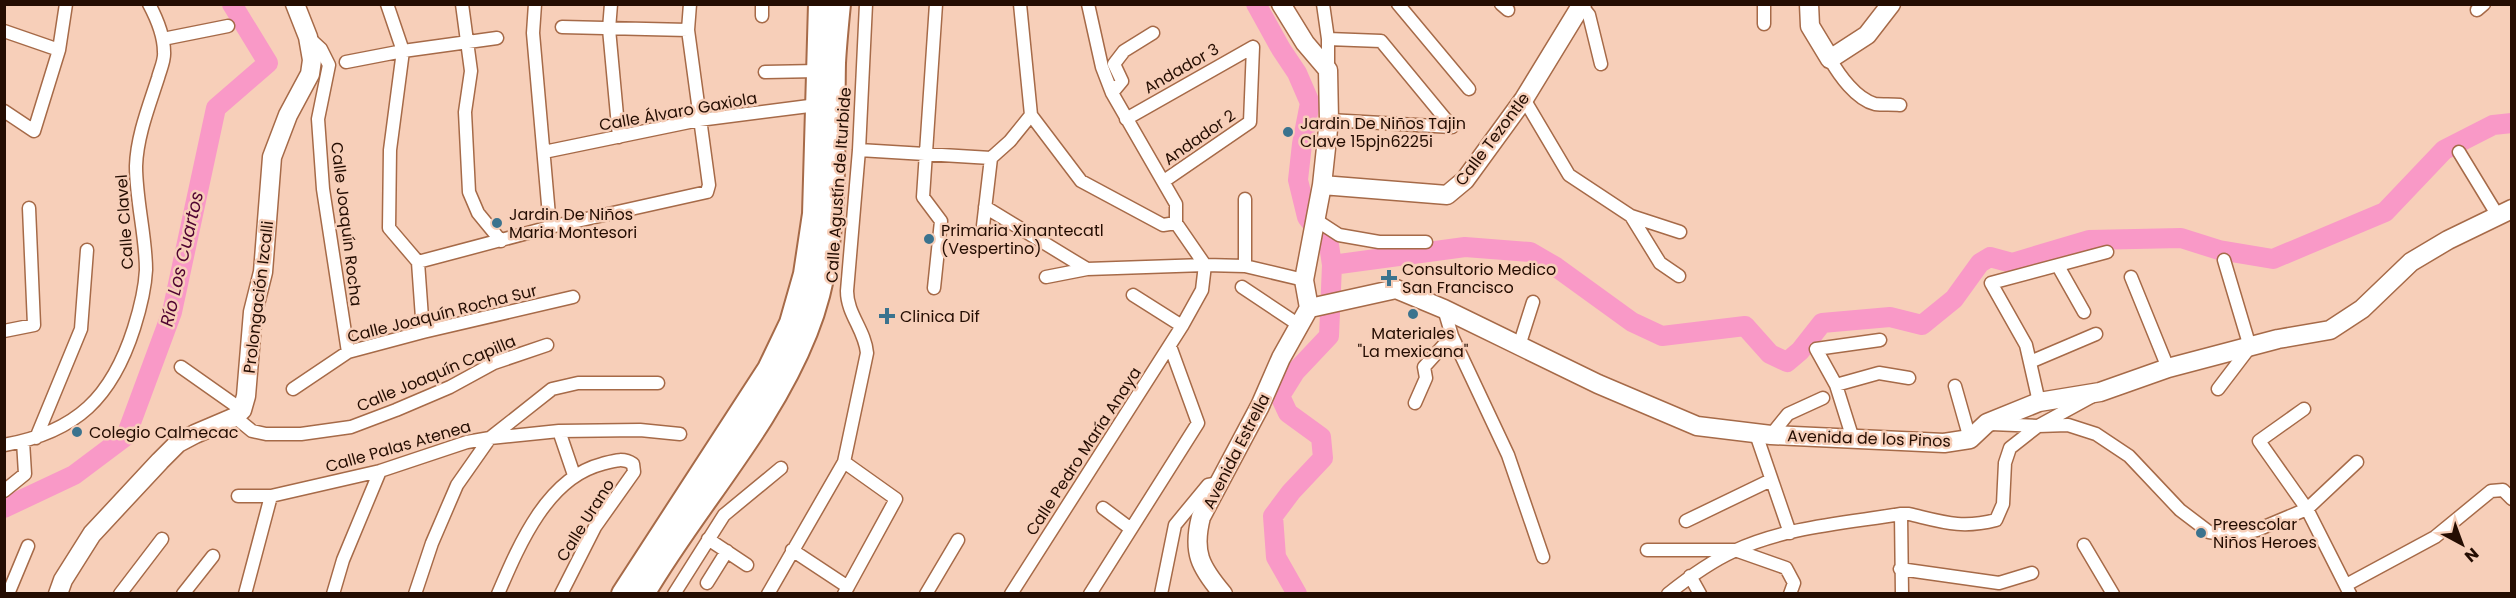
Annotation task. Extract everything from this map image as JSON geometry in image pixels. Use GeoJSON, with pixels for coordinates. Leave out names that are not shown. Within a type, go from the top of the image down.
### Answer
{"type":"FeatureCollection","features":[{"type":"Feature","properties":{"kind":"highway"},"geometry":{"type":"LineString","coordinates":[[623,594],[769,369],[791,322],[805,274],[813,214],[820,4]]}},
{"type":"Feature","properties":{"kind":"highway"},"geometry":{"type":"LineString","coordinates":[[643,594],[784,379],[807,331],[822,278],[831,218],[834,61],[839,4]]}},
{"type":"Feature","properties":{"kind":"street","name":"Calle Clavel"},"geometry":{"type":"LineString","coordinates":[[4,445],[36,438],[66,424],[83,412],[100,397],[124,357],[142,301],[146,270],[136,166],[141,136],[165,54],[163,39],[149,4]]}},
{"type":"Feature","properties":{"kind":"street","name":"Prolongación Izcalli"},"geometry":{"type":"LineString","coordinates":[[239,414],[246,396],[253,312],[263,272],[272,157],[288,115],[310,74],[312,60],[308,37],[295,4]]}},
{"type":"Feature","properties":{"kind":"street"},"geometry":{"type":"LineString","coordinates":[[387,4],[402,51],[390,150],[389,228],[418,262],[423,332]]}},
{"type":"Feature","properties":{"kind":"street"},"geometry":{"type":"LineString","coordinates":[[462,4],[471,71],[465,112],[469,192],[477,213],[501,241]]}},
{"type":"Feature","properties":{"kind":"street"},"geometry":{"type":"LineString","coordinates":[[535,4],[533,33],[550,227]]}},
{"type":"Feature","properties":{"kind":"street"},"geometry":{"type":"LineString","coordinates":[[611,4],[609,29],[619,137]]}},
{"type":"Feature","properties":{"kind":"street"},"geometry":{"type":"LineString","coordinates":[[418,262],[550,227],[707,192],[709,184],[688,30],[690,4]]}},
{"type":"Feature","properties":{"kind":"street","name":"Calle Agustín de Iturbide"},"geometry":{"type":"LineString","coordinates":[[768,594],[844,462],[867,353],[866,340],[847,299],[859,150],[866,4]]}},
{"type":"Feature","properties":{"kind":"street"},"geometry":{"type":"LineString","coordinates":[[934,288],[940,221],[923,197],[936,4]]}},
{"type":"Feature","properties":{"kind":"street"},"geometry":{"type":"LineString","coordinates":[[1020,4],[1031,115],[1081,181],[1163,225],[1176,223]]}},
{"type":"Feature","properties":{"kind":"street"},"geometry":{"type":"LineString","coordinates":[[1088,4],[1102,67],[1112,93],[1176,204],[1176,223],[1205,265]]}},
{"type":"Feature","properties":{"kind":"street"},"geometry":{"type":"LineString","coordinates":[[1281,4],[1305,43],[1328,70]]}},
{"type":"Feature","properties":{"kind":"street"},"geometry":{"type":"LineString","coordinates":[[1310,308],[1304,280],[1322,185],[1329,120],[1328,39],[1323,4]]}},
{"type":"Feature","properties":{"kind":"street"},"geometry":{"type":"LineString","coordinates":[[1398,4],[1469,89]]}},
{"type":"Feature","properties":{"kind":"street"},"geometry":{"type":"LineString","coordinates":[[1764,4],[1764,24]]}},
{"type":"Feature","properties":{"kind":"street"},"geometry":{"type":"LineString","coordinates":[[1809,4],[1810,26],[1839,75],[1855,91],[1873,103],[1900,105]]}},
{"type":"Feature","properties":{"kind":"street"},"geometry":{"type":"LineString","coordinates":[[1830,59],[1867,35],[1891,4]]}},
{"type":"Feature","properties":{"kind":"street"},"geometry":{"type":"LineString","coordinates":[[4,111],[34,131],[59,50],[65,5]]}},
{"type":"Feature","properties":{"kind":"street"},"geometry":{"type":"LineString","coordinates":[[1582,5],[1589,15],[1601,64]]}},
{"type":"Feature","properties":{"kind":"street","name":"Calle Tezontle"},"geometry":{"type":"LineString","coordinates":[[1322,185],[1447,195],[1465,180],[1524,99],[1582,5]]}},
{"type":"Feature","properties":{"kind":"street"},"geometry":{"type":"LineString","coordinates":[[163,39],[228,26]]}},
{"type":"Feature","properties":{"kind":"street"},"geometry":{"type":"LineString","coordinates":[[562,27],[688,30]]}},
{"type":"Feature","properties":{"kind":"street"},"geometry":{"type":"LineString","coordinates":[[4,31],[59,50]]}},
{"type":"Feature","properties":{"kind":"street"},"geometry":{"type":"LineString","coordinates":[[1112,93],[1122,81],[1114,64],[1124,51],[1153,33]]}},
{"type":"Feature","properties":{"kind":"street","name":"Calle Joaquín Rocha"},"geometry":{"type":"LineString","coordinates":[[308,37],[321,49],[329,65],[318,119],[323,189],[348,352]]}},
{"type":"Feature","properties":{"kind":"street"},"geometry":{"type":"LineString","coordinates":[[346,62],[468,40],[497,38]]}},
{"type":"Feature","properties":{"kind":"street"},"geometry":{"type":"LineString","coordinates":[[1328,39],[1381,41],[1452,128],[1329,120]]}},
{"type":"Feature","properties":{"kind":"street","name":"Andador 3"},"geometry":{"type":"LineString","coordinates":[[1126,118],[1253,47]]}},
{"type":"Feature","properties":{"kind":"street","name":"Andador 2"},"geometry":{"type":"LineString","coordinates":[[1164,181],[1250,122],[1253,47]]}},
{"type":"Feature","properties":{"kind":"street"},"geometry":{"type":"LineString","coordinates":[[765,72],[818,71]]}},
{"type":"Feature","properties":{"kind":"street"},"geometry":{"type":"LineString","coordinates":[[1524,99],[1569,175],[1631,216],[1680,232]]}},
{"type":"Feature","properties":{"kind":"street","name":"Calle Álvaro Gaxiola"},"geometry":{"type":"LineString","coordinates":[[544,152],[699,120],[818,105]]}},
{"type":"Feature","properties":{"kind":"street"},"geometry":{"type":"LineString","coordinates":[[983,225],[991,158],[1010,141],[1031,115]]}},
{"type":"Feature","properties":{"kind":"street"},"geometry":{"type":"LineString","coordinates":[[859,150],[927,156],[991,158]]}},
{"type":"Feature","properties":{"kind":"street"},"geometry":{"type":"LineString","coordinates":[[2459,152],[2507,215]]}},
{"type":"Feature","properties":{"kind":"street"},"geometry":{"type":"LineString","coordinates":[[832,188],[855,189]]}},
{"type":"Feature","properties":{"kind":"street"},"geometry":{"type":"LineString","coordinates":[[1245,199],[1245,266]]}},
{"type":"Feature","properties":{"kind":"street"},"geometry":{"type":"LineString","coordinates":[[985,207],[1087,269]]}},
{"type":"Feature","properties":{"kind":"street"},"geometry":{"type":"LineString","coordinates":[[4,331],[33,325],[29,208]]}},
{"type":"Feature","properties":{"kind":"street","name":"Avenida de los Pinos"},"geometry":{"type":"LineString","coordinates":[[1310,308],[1396,289],[1444,309],[1598,384],[1696,426],[1763,435],[1944,443],[1970,439],[1987,423],[2039,402],[2100,393],[2168,368],[2330,330],[2362,309],[2411,262],[2448,240],[2507,215]]}},
{"type":"Feature","properties":{"kind":"street"},"geometry":{"type":"LineString","coordinates":[[1631,216],[1660,263],[1679,276]]}},
{"type":"Feature","properties":{"kind":"street"},"geometry":{"type":"LineString","coordinates":[[1315,220],[1339,235],[1379,242],[1426,242]]}},
{"type":"Feature","properties":{"kind":"street"},"geometry":{"type":"LineString","coordinates":[[36,438],[81,329],[87,250]]}},
{"type":"Feature","properties":{"kind":"street"},"geometry":{"type":"LineString","coordinates":[[2039,402],[2026,345],[1991,283],[2107,252]]}},
{"type":"Feature","properties":{"kind":"street"},"geometry":{"type":"LineString","coordinates":[[2217,389],[2250,347],[2224,260]]}},
{"type":"Feature","properties":{"kind":"street"},"geometry":{"type":"LineString","coordinates":[[1046,277],[1087,269],[1205,265],[1245,266],[1304,280]]}},
{"type":"Feature","properties":{"kind":"street","name":"Calle Pedro María Anaya"},"geometry":{"type":"LineString","coordinates":[[1011,594],[1182,326],[1202,290],[1205,265]]}},
{"type":"Feature","properties":{"kind":"street"},"geometry":{"type":"LineString","coordinates":[[2058,266],[2084,312]]}},
{"type":"Feature","properties":{"kind":"street"},"geometry":{"type":"LineString","coordinates":[[2131,277],[2168,368]]}},
{"type":"Feature","properties":{"kind":"street"},"geometry":{"type":"LineString","coordinates":[[1242,287],[1299,325]]}},
{"type":"Feature","properties":{"kind":"street"},"geometry":{"type":"LineString","coordinates":[[1133,295],[1182,326]]}},
{"type":"Feature","properties":{"kind":"street","name":"Calle Joaquín Rocha Sur"},"geometry":{"type":"LineString","coordinates":[[294,389],[348,352],[573,297]]}},
{"type":"Feature","properties":{"kind":"street"},"geometry":{"type":"LineString","coordinates":[[1519,345],[1533,302]]}},
{"type":"Feature","properties":{"kind":"street","name":"Avenida Estrella"},"geometry":{"type":"LineString","coordinates":[[1223,594],[1206,574],[1198,555],[1197,534],[1201,517],[1299,325],[1310,308]]}},
{"type":"Feature","properties":{"kind":"street"},"geometry":{"type":"LineString","coordinates":[[1444,309],[1452,336],[1508,454],[1543,557]]}},
{"type":"Feature","properties":{"kind":"street"},"geometry":{"type":"LineString","coordinates":[[2030,362],[2096,334]]}},
{"type":"Feature","properties":{"kind":"street"},"geometry":{"type":"LineString","coordinates":[[1414,403],[1426,378],[1424,367],[1452,336]]}},
{"type":"Feature","properties":{"kind":"street"},"geometry":{"type":"LineString","coordinates":[[1853,439],[1836,385],[1816,349],[1880,340]]}},
{"type":"Feature","properties":{"kind":"street","name":"Calle Joaquín Capilla"},"geometry":{"type":"LineString","coordinates":[[181,367],[239,414],[252,431],[266,435],[301,434],[351,427],[450,387],[494,363],[547,345]]}},
{"type":"Feature","properties":{"kind":"street"},"geometry":{"type":"LineString","coordinates":[[1090,594],[1198,423],[1170,346]]}},
{"type":"Feature","properties":{"kind":"street"},"geometry":{"type":"LineString","coordinates":[[1836,385],[1879,373],[1909,378]]}},
{"type":"Feature","properties":{"kind":"street"},"geometry":{"type":"LineString","coordinates":[[415,594],[432,543],[457,485],[490,438],[552,389],[578,383],[658,383]]}},
{"type":"Feature","properties":{"kind":"street"},"geometry":{"type":"LineString","coordinates":[[1955,386],[1970,439]]}},
{"type":"Feature","properties":{"kind":"street"},"geometry":{"type":"LineString","coordinates":[[1668,594],[1690,576],[1735,550],[1790,533],[1901,514],[1956,525],[1996,520],[2003,504],[2005,464],[2010,448],[2038,426],[2100,393]]}},
{"type":"Feature","properties":{"kind":"street"},"geometry":{"type":"LineString","coordinates":[[1790,533],[1771,480],[1763,435],[1788,414],[1823,398]]}},
{"type":"Feature","properties":{"kind":"street"},"geometry":{"type":"LineString","coordinates":[[2304,410],[2259,441],[2307,509],[2348,589],[2435,537],[2491,491],[2502,490],[2511,499]]}},
{"type":"Feature","properties":{"kind":"street"},"geometry":{"type":"LineString","coordinates":[[58,594],[63,580],[92,534],[159,461],[178,444],[195,434],[239,414]]}},
{"type":"Feature","properties":{"kind":"street"},"geometry":{"type":"LineString","coordinates":[[1987,423],[2068,425],[2096,434],[2129,456],[2180,510],[2209,532],[2234,536],[2257,530],[2307,509],[2357,462]]}},
{"type":"Feature","properties":{"kind":"street","name":"Calle Palas Atenea"},"geometry":{"type":"LineString","coordinates":[[238,496],[271,496],[380,471],[467,442],[490,438],[559,431],[640,430],[680,434]]}},
{"type":"Feature","properties":{"kind":"street"},"geometry":{"type":"LineString","coordinates":[[498,594],[543,506],[560,486],[574,475],[559,431]]}},
{"type":"Feature","properties":{"kind":"street"},"geometry":{"type":"LineString","coordinates":[[4,491],[25,474],[22,441]]}},
{"type":"Feature","properties":{"kind":"street","name":"Calle Urano"},"geometry":{"type":"LineString","coordinates":[[561,594],[595,527],[634,472],[633,464],[619,459],[574,475]]}},
{"type":"Feature","properties":{"kind":"street"},"geometry":{"type":"LineString","coordinates":[[792,550],[846,590],[896,499],[844,462]]}},
{"type":"Feature","properties":{"kind":"street"},"geometry":{"type":"LineString","coordinates":[[674,594],[724,515],[781,468]]}},
{"type":"Feature","properties":{"kind":"street"},"geometry":{"type":"LineString","coordinates":[[333,594],[343,560],[380,471]]}},
{"type":"Feature","properties":{"kind":"street"},"geometry":{"type":"LineString","coordinates":[[1686,521],[1771,480]]}},
{"type":"Feature","properties":{"kind":"street"},"geometry":{"type":"LineString","coordinates":[[1161,594],[1175,525],[1208,485],[1219,483]]}},
{"type":"Feature","properties":{"kind":"street"},"geometry":{"type":"LineString","coordinates":[[245,594],[271,496]]}},
{"type":"Feature","properties":{"kind":"street"},"geometry":{"type":"LineString","coordinates":[[1103,508],[1131,529]]}},
{"type":"Feature","properties":{"kind":"street"},"geometry":{"type":"LineString","coordinates":[[1901,514],[1902,594]]}},
{"type":"Feature","properties":{"kind":"street"},"geometry":{"type":"LineString","coordinates":[[120,594],[162,539]]}},
{"type":"Feature","properties":{"kind":"street"},"geometry":{"type":"LineString","coordinates":[[708,539],[747,565]]}},
{"type":"Feature","properties":{"kind":"street"},"geometry":{"type":"LineString","coordinates":[[926,594],[958,540]]}},
{"type":"Feature","properties":{"kind":"street"},"geometry":{"type":"LineString","coordinates":[[2084,545],[2113,594]]}},
{"type":"Feature","properties":{"kind":"street"},"geometry":{"type":"LineString","coordinates":[[8,594],[28,546]]}},
{"type":"Feature","properties":{"kind":"street"},"geometry":{"type":"LineString","coordinates":[[1647,550],[1735,550],[1786,568],[1794,583],[1790,594]]}},
{"type":"Feature","properties":{"kind":"street"},"geometry":{"type":"LineString","coordinates":[[707,583],[727,551]]}},
{"type":"Feature","properties":{"kind":"street"},"geometry":{"type":"LineString","coordinates":[[183,594],[213,556]]}},
{"type":"Feature","properties":{"kind":"street"},"geometry":{"type":"LineString","coordinates":[[1900,569],[2000,583],[2032,573]]}},
{"type":"Feature","properties":{"kind":"street"},"geometry":{"type":"LineString","coordinates":[[1690,576],[1700,594]]}},
{"type":"Feature","properties":{"kind":"waterway","name":"Río Los Cuartos"},"geometry":{"type":"LineString","coordinates":[[4,508],[74,475],[126,436],[172,312],[216,108],[268,63],[232,4]]}},
{"type":"Feature","properties":{"kind":"waterway"},"geometry":{"type":"LineString","coordinates":[[1256,4],[1297,73],[1310,103],[1298,180],[1307,217],[1329,245],[1332,265],[1329,336],[1295,372],[1280,396],[1288,413],[1321,437],[1323,458],[1291,492],[1273,516],[1276,557],[1297,594]]}},
{"type":"Feature","properties":{"kind":"waterway"},"geometry":{"type":"LineString","coordinates":[[1332,265],[1465,247],[1530,252],[1556,267],[1632,322],[1662,336],[1745,326],[1770,354],[1787,362],[1800,351],[1822,323],[1890,317],[1922,325],[1954,299],[1980,263],[1990,257],[2012,263],[2089,240],[2181,238],[2219,250],[2273,259],[2385,212],[2444,150],[2493,125],[2512,123]]}},
{"type":"Feature","properties":{"kind":"place","name":"Jardin De Niños Tajin Clave 15pjn6225i"},"geometry":{"type":"Point","coordinates":[1288,132]}},
{"type":"Feature","properties":{"kind":"place","name":"Jardin De Niños Maria Montesori"},"geometry":{"type":"Point","coordinates":[497,223]}},
{"type":"Feature","properties":{"kind":"place","name":"Primaria Xinantecatl (Vespertino)"},"geometry":{"type":"Point","coordinates":[929,239]}},
{"type":"Feature","properties":{"kind":"place","name":"Consultorio Medico San Francisco"},"geometry":{"type":"Point","coordinates":[1389,278]}},
{"type":"Feature","properties":{"kind":"place","name":"Materiales \"La mexicana\""},"geometry":{"type":"Point","coordinates":[1413,314]}},
{"type":"Feature","properties":{"kind":"place","name":"Clinica Dif"},"geometry":{"type":"Point","coordinates":[887,316]}},
{"type":"Feature","properties":{"kind":"place","name":"Colegio Calmecac"},"geometry":{"type":"Point","coordinates":[77,432]}},
{"type":"Feature","properties":{"kind":"place","name":"Preescolar Niños Heroes"},"geometry":{"type":"Point","coordinates":[2201,533]}}]}
